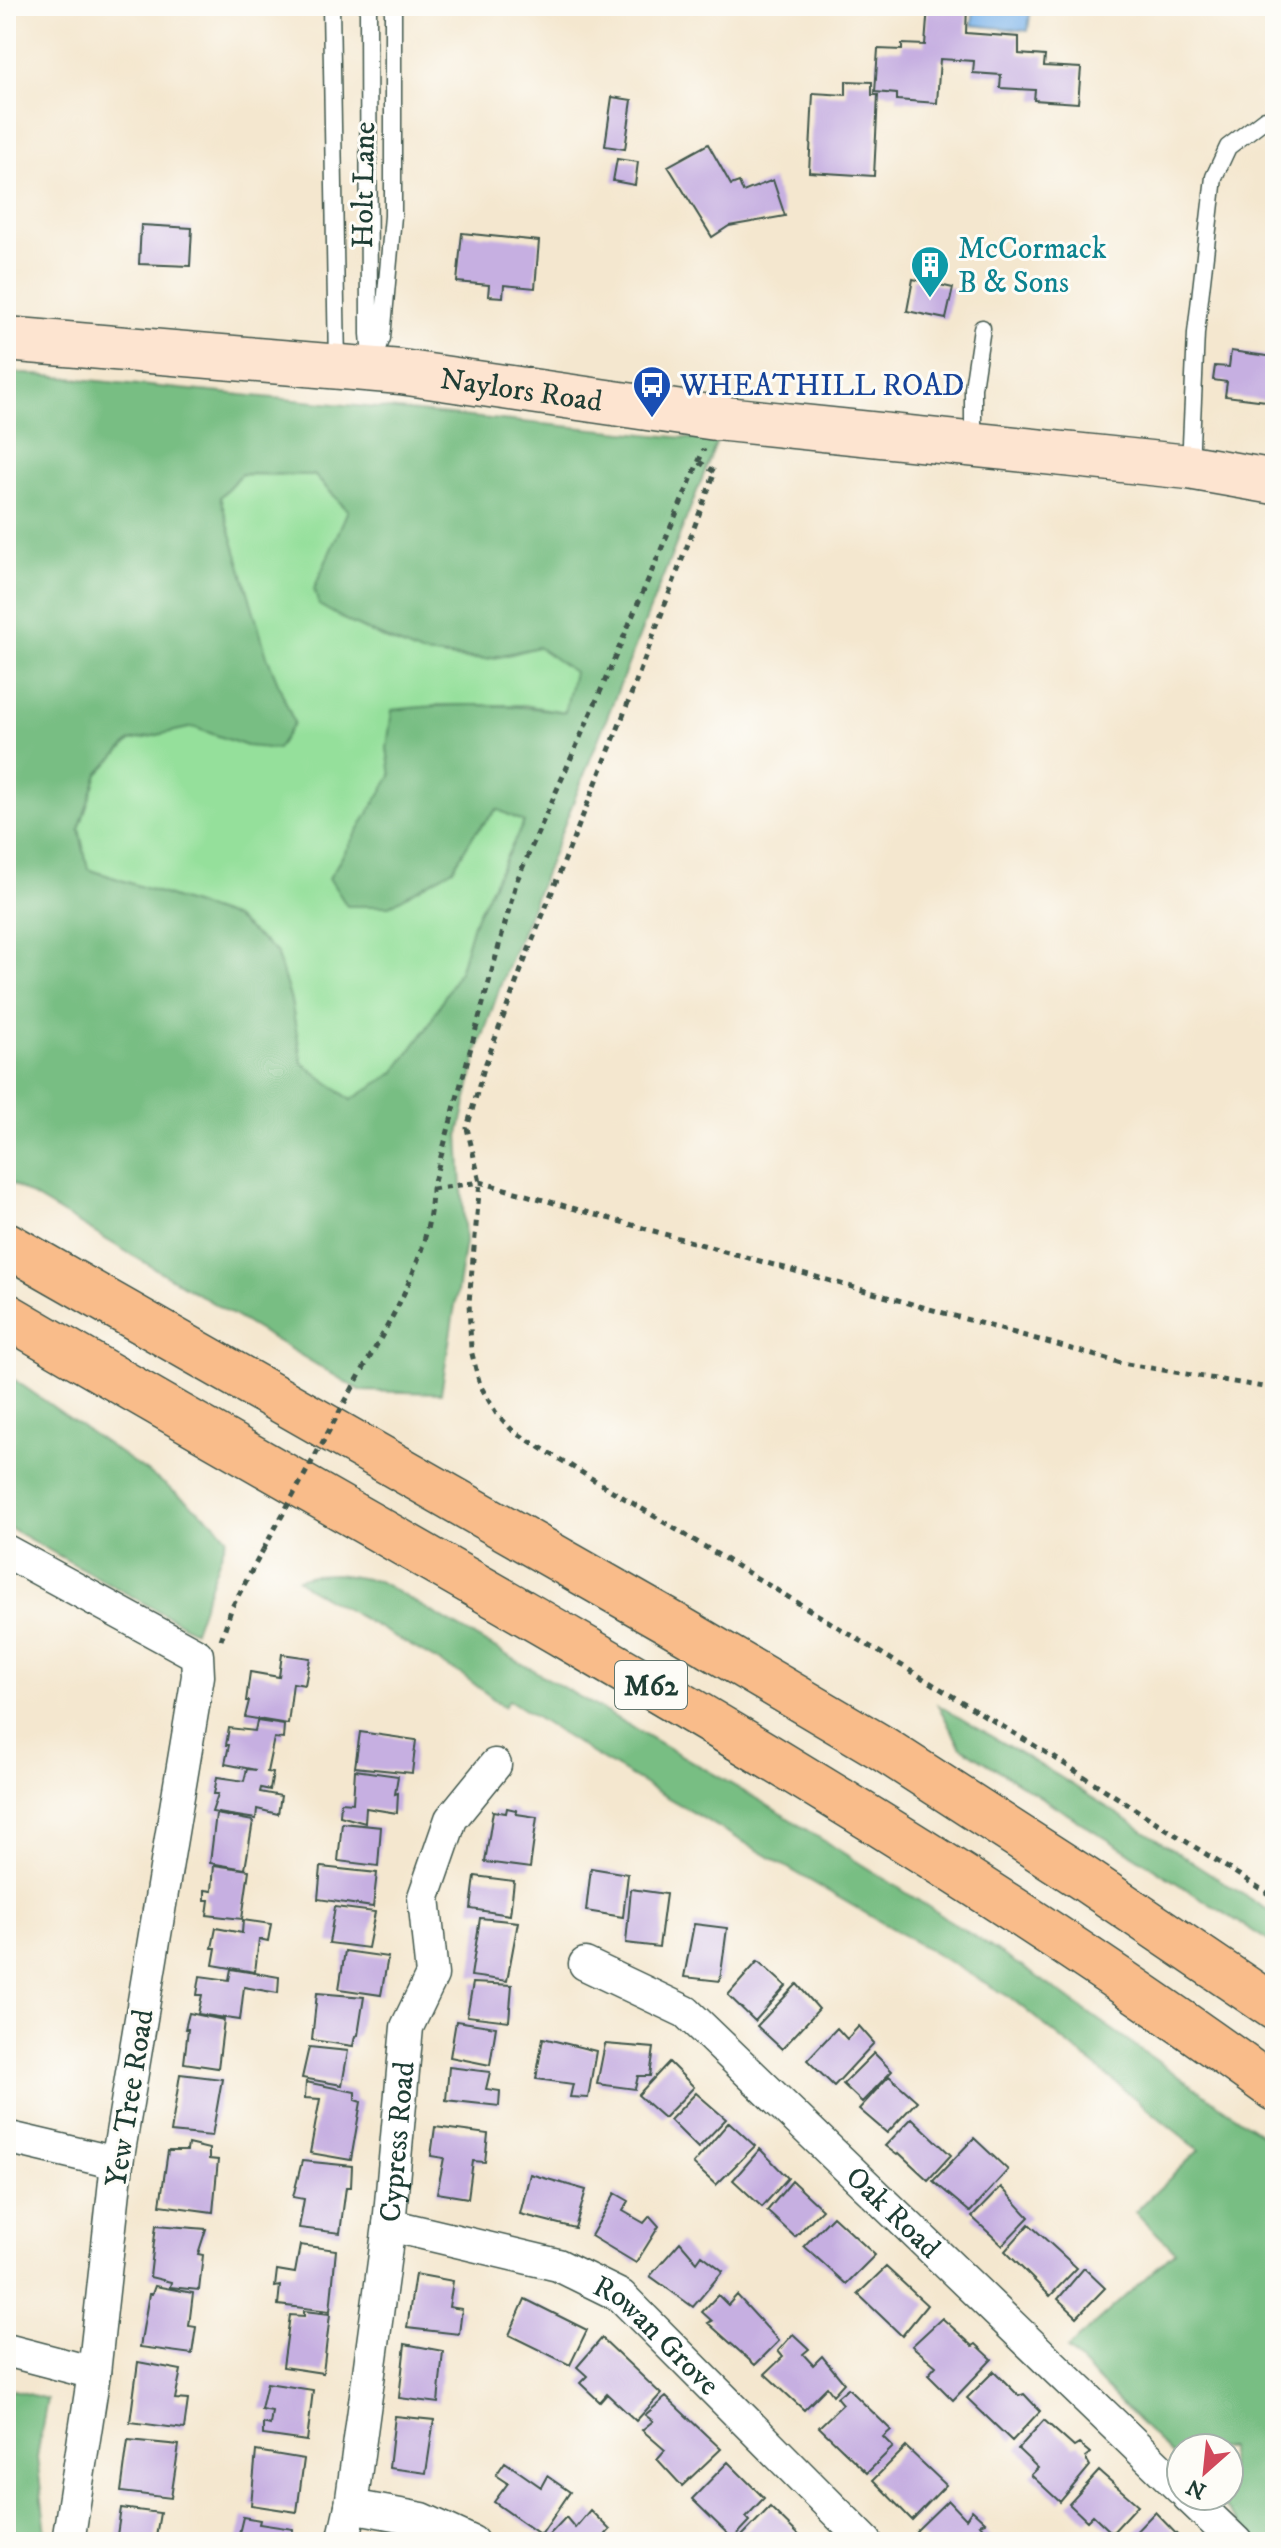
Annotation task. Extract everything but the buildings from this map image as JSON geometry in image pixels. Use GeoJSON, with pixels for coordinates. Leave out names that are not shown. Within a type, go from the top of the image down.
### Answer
{"type":"FeatureCollection","features":[{"type":"Feature","properties":{"kind":"highway","name":"M62"},"geometry":{"type":"LineString","coordinates":[[6,1244],[655,1614],[882,1748],[1086,1880],[1275,2008]]}},
{"type":"Feature","properties":{"kind":"highway","name":"M62"},"geometry":{"type":"LineString","coordinates":[[6,1315],[634,1674],[1055,1937],[1275,2089]]}},
{"type":"Feature","properties":{"kind":"street","name":"Naylors Road"},"geometry":{"type":"LineString","coordinates":[[6,339],[361,367],[716,418],[1189,467],[1275,482]]}},
{"type":"Feature","properties":{"kind":"street"},"geometry":{"type":"LineString","coordinates":[[6,1551],[208,1648]]}},
{"type":"Feature","properties":{"kind":"street","name":"Yew Tree Road"},"geometry":{"type":"LineString","coordinates":[[68,2542],[94,2373],[117,2163],[198,1676],[208,1648]]}},
{"type":"Feature","properties":{"kind":"street","name":"Cypress Road"},"geometry":{"type":"LineString","coordinates":[[343,2542],[351,2506],[389,2225],[407,2027],[432,1975],[424,1897],[451,1819],[495,1765]]}},
{"type":"Feature","properties":{"kind":"street","name":"Oak Road"},"geometry":{"type":"LineString","coordinates":[[585,1964],[686,2012],[1165,2474]]}},
{"type":"Feature","properties":{"kind":"street"},"geometry":{"type":"LineString","coordinates":[[6,2137],[117,2163]]}},
{"type":"Feature","properties":{"kind":"street","name":"Rowan Grove"},"geometry":{"type":"LineString","coordinates":[[389,2225],[558,2265],[621,2296],[866,2542]]}},
{"type":"Feature","properties":{"kind":"street"},"geometry":{"type":"LineString","coordinates":[[6,2350],[94,2373]]}},
{"type":"Feature","properties":{"kind":"street"},"geometry":{"type":"LineString","coordinates":[[351,2506],[422,2519],[472,2542]]}},
{"type":"Feature","properties":{"kind":"street"},"geometry":{"type":"LineString","coordinates":[[1205,2512],[1236,2542]]}},
{"type":"Feature","properties":{"kind":"lane"},"geometry":{"type":"LineString","coordinates":[[331,6],[361,367]]}},
{"type":"Feature","properties":{"kind":"lane","name":"Holt Lane"},"geometry":{"type":"LineString","coordinates":[[361,367],[369,334],[368,6]]}},
{"type":"Feature","properties":{"kind":"lane","name":"Holt Lane"},"geometry":{"type":"LineString","coordinates":[[361,367],[382,338],[392,228],[393,6]]}},
{"type":"Feature","properties":{"kind":"lane"},"geometry":{"type":"LineString","coordinates":[[1189,467],[1196,333],[1214,177],[1228,147],[1265,119],[1275,119]]}},
{"type":"Feature","properties":{"kind":"lane"},"geometry":{"type":"LineString","coordinates":[[972,445],[973,388],[982,328]]}},
{"type":"Feature","properties":{"kind":"path"},"geometry":{"type":"LineString","coordinates":[[208,1648],[407,1285],[432,1214],[432,1189],[517,880],[716,418]]}},
{"type":"Feature","properties":{"kind":"path"},"geometry":{"type":"LineString","coordinates":[[699,462],[715,472],[484,1068],[467,1128],[480,1182],[469,1302],[471,1350],[480,1385],[496,1413],[513,1431],[1055,1758],[1275,1898]]}},
{"type":"Feature","properties":{"kind":"path"},"geometry":{"type":"LineString","coordinates":[[432,1189],[480,1182],[1121,1363],[1275,1389]]}},
{"type":"Feature","properties":{"kind":"green space"},"geometry":{"type":"Polygon","coordinates":[[[6,372],[717,441],[502,981],[478,1050],[459,1134],[465,1242],[441,1393],[361,1391],[6,1180],[6,372]],[[241,474],[220,497],[267,656],[294,723],[277,749],[247,746],[193,727],[130,741],[98,774],[79,829],[88,869],[234,918],[276,952],[291,1001],[302,1063],[351,1100],[394,1073],[427,1028],[460,969],[473,924],[524,822],[497,809],[474,834],[453,869],[389,906],[347,906],[329,878],[391,776],[387,748],[392,710],[478,705],[565,712],[574,672],[538,647],[485,659],[421,654],[319,605],[314,589],[348,510],[314,475],[241,474]]]}},
{"type":"Feature","properties":{"kind":"green space"},"geometry":{"type":"Polygon","coordinates":[[[241,474],[314,475],[348,511],[315,589],[320,605],[358,627],[418,651],[461,659],[483,659],[538,647],[575,672],[566,712],[524,705],[437,705],[387,748],[392,776],[330,878],[453,869],[474,834],[497,809],[524,822],[473,924],[460,969],[427,1028],[394,1073],[351,1100],[302,1063],[291,1001],[276,952],[234,918],[88,869],[79,829],[98,774],[130,741],[193,727],[247,746],[294,723],[267,657],[220,497],[241,474]]]}},
{"type":"Feature","properties":{"kind":"green space"},"geometry":{"type":"Polygon","coordinates":[[[6,1374],[164,1484],[215,1523],[227,1537],[194,1631],[6,1526],[6,1374]]]}},
{"type":"Feature","properties":{"kind":"green space"},"geometry":{"type":"Polygon","coordinates":[[[337,1574],[378,1581],[764,1803],[1036,1976],[1275,2144],[1275,2542],[1259,2542],[1229,2512],[1245,2512],[1245,2432],[1165,2432],[1165,2448],[1067,2349],[1175,2251],[1135,2212],[1199,2150],[1011,1998],[593,1754],[509,1700],[504,1707],[464,1676],[298,1579],[337,1574]]]}},
{"type":"Feature","properties":{"kind":"green space"},"geometry":{"type":"Polygon","coordinates":[[[938,1705],[1057,1775],[1275,1915],[1275,1945],[960,1746],[938,1705]]]}},
{"type":"Feature","properties":{"kind":"green space"},"geometry":{"type":"Polygon","coordinates":[[[6,2388],[47,2399],[37,2457],[47,2542],[6,2542],[6,2388]]]}},
{"type":"Feature","properties":{"kind":"water"},"geometry":{"type":"Polygon","coordinates":[[[974,6],[1031,6],[1028,31],[972,25],[974,6]]]}},
{"type":"Feature","properties":{"kind":"water"},"geometry":{"type":"Polygon","coordinates":[[[1275,1178],[1275,1242],[1268,1234],[1269,1191],[1275,1178]]]}},
{"type":"Feature","properties":{"kind":"place","name":"McCormack B & Sons"},"geometry":{"type":"Point","coordinates":[930,299]}},
{"type":"Feature","properties":{"kind":"place","name":"WHEATHILL ROAD"},"geometry":{"type":"Point","coordinates":[652,419]}}]}
